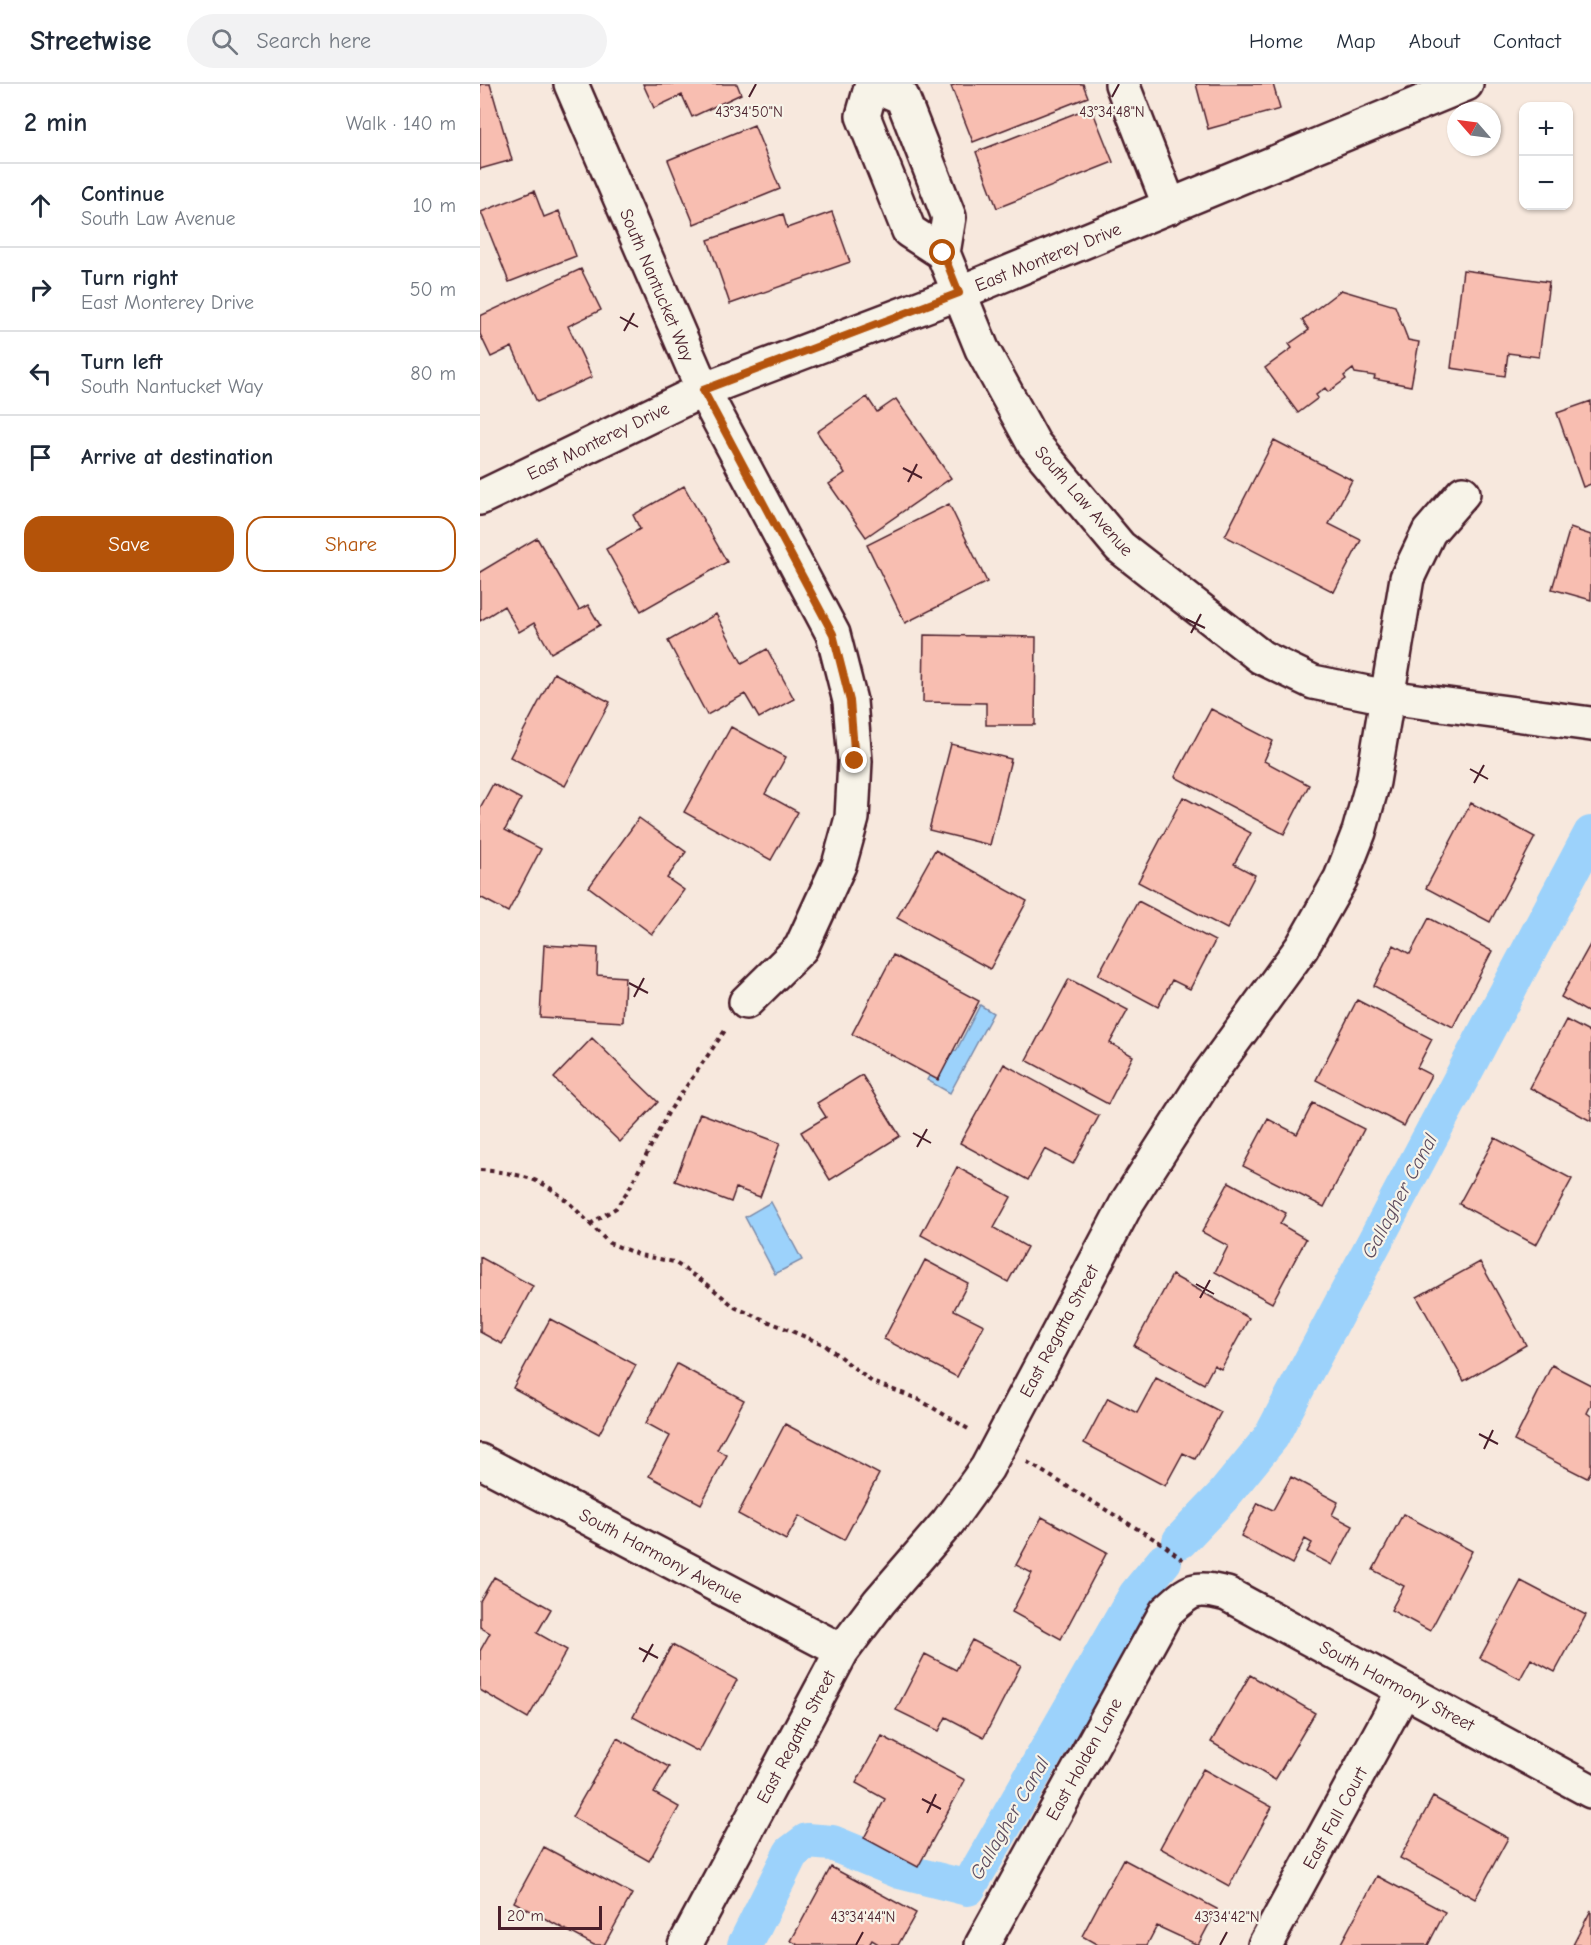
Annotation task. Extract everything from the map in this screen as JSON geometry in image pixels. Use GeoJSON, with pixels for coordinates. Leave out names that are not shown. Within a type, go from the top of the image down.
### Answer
{"type":"FeatureCollection","features":[{"type":"Feature","properties":{"kind":"street","name":"South Nantucket Way"},"geometry":{"type":"LineString","coordinates":[[571,84],[703,390],[833,634],[850,701],[855,761],[852,818],[839,864],[822,906],[801,948],[746,1002]]}},
{"type":"Feature","properties":{"kind":"street"},"geometry":{"type":"LineString","coordinates":[[872,84],[903,97],[949,217],[943,253],[909,231],[863,116],[872,84]]}},
{"type":"Feature","properties":{"kind":"street"},"geometry":{"type":"LineString","coordinates":[[1122,84],[1170,207]]}},
{"type":"Feature","properties":{"kind":"street","name":"East Monterey Drive"},"geometry":{"type":"LineString","coordinates":[[480,498],[703,390],[959,293],[1170,207],[1414,95],[1466,84]]}},
{"type":"Feature","properties":{"kind":"street","name":"South Law Avenue"},"geometry":{"type":"LineString","coordinates":[[943,253],[982,349],[1034,444],[1120,547],[1261,657],[1313,682],[1387,697],[1591,724]]}},
{"type":"Feature","properties":{"kind":"street","name":"East Regatta Street"},"geometry":{"type":"LineString","coordinates":[[685,1945],[842,1651],[879,1602],[948,1522],[987,1468],[1128,1201],[1208,1076],[1302,948],[1341,878],[1359,832],[1372,782],[1407,578],[1429,532],[1463,493]]}},
{"type":"Feature","properties":{"kind":"street","name":"South Harmony Avenue"},"geometry":{"type":"LineString","coordinates":[[480,1461],[842,1651]]}},
{"type":"Feature","properties":{"kind":"street","name":"South Harmony Street"},"geometry":{"type":"LineString","coordinates":[[1201,1588],[1227,1594],[1591,1791]]}},
{"type":"Feature","properties":{"kind":"street","name":"East Holden Lane"},"geometry":{"type":"LineString","coordinates":[[982,1945],[1166,1612],[1183,1596],[1201,1588]]}},
{"type":"Feature","properties":{"kind":"street","name":"East Fall Court"},"geometry":{"type":"LineString","coordinates":[[1265,1945],[1404,1690]]}},
{"type":"Feature","properties":{"kind":"path"},"geometry":{"type":"LineString","coordinates":[[590,1224],[616,1208],[668,1113],[700,1062],[746,1002]]}},
{"type":"Feature","properties":{"kind":"path"},"geometry":{"type":"LineString","coordinates":[[480,1170],[533,1177],[559,1192],[590,1224],[618,1248],[674,1262],[708,1284],[736,1308],[825,1345],[872,1382],[918,1399],[973,1432]]}},
{"type":"Feature","properties":{"kind":"path"},"geometry":{"type":"LineString","coordinates":[[1021,1458],[1164,1545],[1186,1562],[1201,1588]]}},
{"type":"Feature","properties":{"kind":"water"},"geometry":{"type":"Polygon","coordinates":[[[980,1005],[993,1013],[950,1093],[927,1080],[946,1046],[956,1051],[980,1005]]]}},
{"type":"Feature","properties":{"kind":"water"},"geometry":{"type":"Polygon","coordinates":[[[771,1202],[802,1260],[775,1274],[745,1217],[771,1202]]]}},
{"type":"Feature","properties":{"kind":"building"},"geometry":{"type":"Polygon","coordinates":[[[480,84],[490,84],[512,160],[480,169],[480,84]]]}},
{"type":"Feature","properties":{"kind":"building"},"geometry":{"type":"Polygon","coordinates":[[[643,84],[737,84],[741,94],[692,117],[682,95],[654,108],[643,84]]]}},
{"type":"Feature","properties":{"kind":"building"},"geometry":{"type":"Polygon","coordinates":[[[957,84],[1083,84],[1088,97],[973,142],[951,86],[957,84]]]}},
{"type":"Feature","properties":{"kind":"building"},"geometry":{"type":"Polygon","coordinates":[[[1196,84],[1273,84],[1280,109],[1208,129],[1196,84]]]}},
{"type":"Feature","properties":{"kind":"building"},"geometry":{"type":"Polygon","coordinates":[[[1091,107],[1113,162],[997,208],[976,152],[1091,107]]]}},
{"type":"Feature","properties":{"kind":"building"},"geometry":{"type":"Polygon","coordinates":[[[754,125],[780,189],[694,224],[668,160],[754,125]]]}},
{"type":"Feature","properties":{"kind":"building"},"geometry":{"type":"Polygon","coordinates":[[[534,191],[544,217],[559,211],[576,256],[509,282],[481,212],[534,191]]]}},
{"type":"Feature","properties":{"kind":"building"},"geometry":{"type":"Polygon","coordinates":[[[832,212],[850,262],[730,304],[708,240],[783,214],[787,228],[832,212]]]}},
{"type":"Feature","properties":{"kind":"building"},"geometry":{"type":"Polygon","coordinates":[[[581,269],[601,310],[568,326],[592,377],[537,402],[512,347],[491,357],[480,334],[480,316],[581,269]]]}},
{"type":"Feature","properties":{"kind":"building"},"geometry":{"type":"Polygon","coordinates":[[[1463,270],[1549,282],[1539,357],[1508,353],[1505,376],[1451,368],[1463,270]]]}},
{"type":"Feature","properties":{"kind":"building"},"geometry":{"type":"Polygon","coordinates":[[[1341,290],[1395,306],[1408,340],[1419,342],[1411,386],[1374,379],[1375,376],[1355,373],[1353,369],[1344,376],[1346,379],[1328,392],[1325,388],[1316,395],[1318,398],[1298,413],[1265,368],[1292,348],[1289,344],[1309,330],[1302,320],[1341,290]]]}},
{"type":"Feature","properties":{"kind":"building"},"geometry":{"type":"Polygon","coordinates":[[[867,397],[877,412],[896,399],[951,478],[866,537],[829,484],[845,473],[817,432],[867,397]]]}},
{"type":"Feature","properties":{"kind":"building"},"geometry":{"type":"Polygon","coordinates":[[[1591,401],[1591,484],[1583,487],[1557,413],[1591,401]]]}},
{"type":"Feature","properties":{"kind":"building"},"geometry":{"type":"Polygon","coordinates":[[[1274,440],[1352,480],[1329,524],[1361,540],[1334,592],[1225,536],[1274,440]]]}},
{"type":"Feature","properties":{"kind":"building"},"geometry":{"type":"Polygon","coordinates":[[[684,486],[727,562],[641,611],[606,549],[640,529],[633,515],[684,486]]]}},
{"type":"Feature","properties":{"kind":"building"},"geometry":{"type":"Polygon","coordinates":[[[949,504],[987,582],[905,623],[867,545],[949,504]]]}},
{"type":"Feature","properties":{"kind":"building"},"geometry":{"type":"Polygon","coordinates":[[[1570,528],[1591,535],[1591,600],[1552,589],[1570,528]]]}},
{"type":"Feature","properties":{"kind":"building"},"geometry":{"type":"Polygon","coordinates":[[[537,538],[579,610],[588,605],[600,625],[551,653],[534,623],[519,632],[504,606],[480,621],[480,572],[537,538]]]}},
{"type":"Feature","properties":{"kind":"building"},"geometry":{"type":"Polygon","coordinates":[[[716,614],[742,663],[767,649],[794,699],[759,718],[745,694],[707,715],[668,641],[716,614]]]}},
{"type":"Feature","properties":{"kind":"building"},"geometry":{"type":"Polygon","coordinates":[[[924,635],[1036,637],[1035,725],[986,725],[986,703],[923,702],[924,635]]]}},
{"type":"Feature","properties":{"kind":"building"},"geometry":{"type":"Polygon","coordinates":[[[554,673],[610,702],[565,786],[510,757],[554,673]]]}},
{"type":"Feature","properties":{"kind":"building"},"geometry":{"type":"Polygon","coordinates":[[[1211,709],[1273,741],[1264,761],[1309,785],[1284,834],[1175,777],[1211,709]]]}},
{"type":"Feature","properties":{"kind":"building"},"geometry":{"type":"Polygon","coordinates":[[[731,727],[786,757],[765,794],[798,812],[771,860],[684,812],[731,727]]]}},
{"type":"Feature","properties":{"kind":"building"},"geometry":{"type":"Polygon","coordinates":[[[951,744],[1011,759],[990,845],[929,830],[951,744]]]}},
{"type":"Feature","properties":{"kind":"building"},"geometry":{"type":"Polygon","coordinates":[[[493,784],[521,799],[505,830],[541,849],[508,912],[480,897],[480,808],[493,784]]]}},
{"type":"Feature","properties":{"kind":"building"},"geometry":{"type":"Polygon","coordinates":[[[1183,797],[1251,833],[1234,864],[1255,875],[1227,929],[1138,882],[1183,797]]]}},
{"type":"Feature","properties":{"kind":"building"},"geometry":{"type":"Polygon","coordinates":[[[1471,803],[1535,837],[1490,922],[1426,888],[1471,803]]]}},
{"type":"Feature","properties":{"kind":"building"},"geometry":{"type":"Polygon","coordinates":[[[639,818],[686,852],[667,878],[684,890],[652,934],[589,887],[639,818]]]}},
{"type":"Feature","properties":{"kind":"building"},"geometry":{"type":"Polygon","coordinates":[[[935,850],[1027,901],[990,969],[897,918],[935,850]]]}},
{"type":"Feature","properties":{"kind":"building"},"geometry":{"type":"Polygon","coordinates":[[[1138,901],[1215,941],[1190,989],[1172,980],[1158,1007],[1098,975],[1138,901]]]}},
{"type":"Feature","properties":{"kind":"building"},"geometry":{"type":"Polygon","coordinates":[[[1429,918],[1492,951],[1453,1027],[1374,986],[1394,945],[1410,954],[1429,918]]]}},
{"type":"Feature","properties":{"kind":"building"},"geometry":{"type":"Polygon","coordinates":[[[1591,943],[1591,1014],[1561,997],[1591,943]]]}},
{"type":"Feature","properties":{"kind":"building"},"geometry":{"type":"Polygon","coordinates":[[[544,945],[598,948],[597,975],[625,977],[623,1022],[540,1017],[544,945]]]}},
{"type":"Feature","properties":{"kind":"building"},"geometry":{"type":"Polygon","coordinates":[[[893,955],[979,1001],[938,1080],[852,1034],[893,955]]]}},
{"type":"Feature","properties":{"kind":"building"},"geometry":{"type":"Polygon","coordinates":[[[1069,979],[1128,1010],[1110,1043],[1133,1056],[1108,1104],[1026,1060],[1069,979]]]}},
{"type":"Feature","properties":{"kind":"building"},"geometry":{"type":"Polygon","coordinates":[[[1357,1000],[1432,1039],[1417,1068],[1431,1075],[1404,1126],[1316,1080],[1357,1000]]]}},
{"type":"Feature","properties":{"kind":"building"},"geometry":{"type":"Polygon","coordinates":[[[1566,1020],[1591,1033],[1591,1121],[1530,1088],[1566,1020]]]}},
{"type":"Feature","properties":{"kind":"building"},"geometry":{"type":"Polygon","coordinates":[[[592,1038],[658,1102],[620,1142],[554,1078],[592,1038]]]}},
{"type":"Feature","properties":{"kind":"building"},"geometry":{"type":"Polygon","coordinates":[[[1004,1064],[1099,1116],[1073,1164],[1045,1149],[1028,1180],[960,1143],[1004,1064]]]}},
{"type":"Feature","properties":{"kind":"building"},"geometry":{"type":"Polygon","coordinates":[[[862,1075],[900,1136],[830,1180],[801,1132],[826,1117],[817,1103],[862,1075]]]}},
{"type":"Feature","properties":{"kind":"building"},"geometry":{"type":"Polygon","coordinates":[[[1313,1103],[1364,1129],[1324,1207],[1243,1166],[1268,1119],[1297,1134],[1313,1103]]]}},
{"type":"Feature","properties":{"kind":"building"},"geometry":{"type":"Polygon","coordinates":[[[700,1113],[780,1143],[760,1197],[736,1188],[731,1202],[675,1181],[700,1113]]]}},
{"type":"Feature","properties":{"kind":"building"},"geometry":{"type":"Polygon","coordinates":[[[1495,1138],[1572,1179],[1536,1245],[1459,1204],[1495,1138]]]}},
{"type":"Feature","properties":{"kind":"building"},"geometry":{"type":"Polygon","coordinates":[[[957,1167],[1011,1197],[994,1228],[1027,1247],[1008,1282],[921,1235],[957,1167]]]}},
{"type":"Feature","properties":{"kind":"building"},"geometry":{"type":"Polygon","coordinates":[[[1229,1182],[1286,1213],[1280,1224],[1306,1239],[1272,1303],[1215,1272],[1228,1246],[1202,1232],[1229,1182]]]}},
{"type":"Feature","properties":{"kind":"building"},"geometry":{"type":"Polygon","coordinates":[[[480,1257],[533,1286],[502,1344],[480,1332],[480,1257]]]}},
{"type":"Feature","properties":{"kind":"building"},"geometry":{"type":"Polygon","coordinates":[[[925,1260],[968,1283],[954,1310],[984,1325],[957,1377],[884,1339],[925,1260]]]}},
{"type":"Feature","properties":{"kind":"building"},"geometry":{"type":"Polygon","coordinates":[[[1480,1262],[1526,1345],[1464,1381],[1417,1297],[1480,1262]]]}},
{"type":"Feature","properties":{"kind":"building"},"geometry":{"type":"Polygon","coordinates":[[[1172,1275],[1249,1318],[1221,1369],[1214,1365],[1204,1384],[1134,1346],[1172,1275]]]}},
{"type":"Feature","properties":{"kind":"building"},"geometry":{"type":"Polygon","coordinates":[[[550,1319],[636,1365],[599,1434],[513,1388],[550,1319]]]}},
{"type":"Feature","properties":{"kind":"building"},"geometry":{"type":"Polygon","coordinates":[[[677,1364],[744,1400],[717,1450],[727,1455],[701,1504],[649,1476],[670,1436],[646,1423],[677,1364]]]}},
{"type":"Feature","properties":{"kind":"building"},"geometry":{"type":"Polygon","coordinates":[[[1552,1365],[1591,1385],[1591,1405],[1587,1413],[1591,1416],[1591,1471],[1587,1478],[1514,1441],[1552,1365]]]}},
{"type":"Feature","properties":{"kind":"building"},"geometry":{"type":"Polygon","coordinates":[[[1156,1378],[1221,1412],[1195,1459],[1183,1453],[1165,1486],[1084,1443],[1108,1398],[1137,1413],[1156,1378]]]}},
{"type":"Feature","properties":{"kind":"building"},"geometry":{"type":"Polygon","coordinates":[[[785,1424],[879,1474],[844,1540],[799,1516],[786,1540],[738,1514],[785,1424]]]}},
{"type":"Feature","properties":{"kind":"building"},"geometry":{"type":"Polygon","coordinates":[[[1291,1477],[1338,1502],[1332,1515],[1353,1526],[1332,1565],[1307,1552],[1312,1543],[1305,1539],[1292,1564],[1241,1536],[1258,1503],[1273,1510],[1291,1477]]]}},
{"type":"Feature","properties":{"kind":"building"},"geometry":{"type":"Polygon","coordinates":[[[1403,1514],[1472,1551],[1430,1631],[1391,1610],[1404,1586],[1373,1570],[1403,1514]]]}},
{"type":"Feature","properties":{"kind":"building"},"geometry":{"type":"Polygon","coordinates":[[[1042,1517],[1107,1552],[1061,1639],[1012,1612],[1032,1573],[1016,1565],[1042,1517]]]}},
{"type":"Feature","properties":{"kind":"building"},"geometry":{"type":"Polygon","coordinates":[[[494,1577],[551,1609],[537,1633],[567,1650],[528,1718],[480,1690],[480,1651],[490,1633],[480,1627],[480,1601],[494,1577]]]}},
{"type":"Feature","properties":{"kind":"building"},"geometry":{"type":"Polygon","coordinates":[[[1521,1581],[1586,1615],[1555,1672],[1531,1659],[1520,1679],[1480,1658],[1521,1581]]]}},
{"type":"Feature","properties":{"kind":"building"},"geometry":{"type":"Polygon","coordinates":[[[972,1640],[1021,1665],[984,1737],[946,1717],[939,1731],[896,1710],[925,1654],[956,1670],[972,1640]]]}},
{"type":"Feature","properties":{"kind":"building"},"geometry":{"type":"Polygon","coordinates":[[[672,1645],[737,1680],[699,1752],[633,1717],[672,1645]]]}},
{"type":"Feature","properties":{"kind":"building"},"geometry":{"type":"Polygon","coordinates":[[[1250,1675],[1315,1713],[1275,1780],[1211,1742],[1250,1675]]]}},
{"type":"Feature","properties":{"kind":"building"},"geometry":{"type":"Polygon","coordinates":[[[882,1736],[965,1780],[918,1867],[864,1838],[885,1799],[856,1783],[882,1736]]]}},
{"type":"Feature","properties":{"kind":"building"},"geometry":{"type":"Polygon","coordinates":[[[617,1738],[669,1767],[654,1793],[679,1807],[649,1861],[572,1817],[617,1738]]]}},
{"type":"Feature","properties":{"kind":"building"},"geometry":{"type":"Polygon","coordinates":[[[1203,1769],[1272,1807],[1229,1886],[1160,1848],[1203,1769]]]}},
{"type":"Feature","properties":{"kind":"building"},"geometry":{"type":"Polygon","coordinates":[[[1433,1797],[1508,1838],[1475,1899],[1400,1858],[1433,1797]]]}},
{"type":"Feature","properties":{"kind":"building"},"geometry":{"type":"Polygon","coordinates":[[[544,1847],[632,1894],[604,1945],[594,1945],[514,1902],[544,1847]]]}},
{"type":"Feature","properties":{"kind":"building"},"geometry":{"type":"Polygon","coordinates":[[[1123,1859],[1217,1909],[1198,1945],[1157,1926],[1147,1945],[1098,1945],[1082,1936],[1123,1859]]]}},
{"type":"Feature","properties":{"kind":"building"},"geometry":{"type":"Polygon","coordinates":[[[831,1867],[916,1913],[898,1945],[880,1945],[872,1940],[869,1945],[798,1945],[791,1941],[831,1867]]]}},
{"type":"Feature","properties":{"kind":"building"},"geometry":{"type":"Polygon","coordinates":[[[1377,1876],[1445,1912],[1428,1945],[1340,1945],[1377,1876]]]}},
{"type":"Feature","properties":{"kind":"building"},"geometry":{"type":"Polygon","coordinates":[[[1591,1910],[1591,1945],[1573,1945],[1591,1910]]]}},
{"type":"Feature","properties":{"kind":"waterway","name":"Gallagher Canal"},"geometry":{"type":"LineString","coordinates":[[1180,1541],[1223,1496],[1271,1437],[1591,834]]}},
{"type":"Feature","properties":{"kind":"waterway","name":"Gallagher Canal"},"geometry":{"type":"LineString","coordinates":[[745,1945],[791,1853],[807,1841],[832,1843],[900,1871],[968,1888],[1136,1595],[1164,1561]]}},
{"type":"Feature","properties":{"kind":"route"},"geometry":{"type":"LineString","coordinates":[[855,761],[850,701],[833,634],[703,390],[959,293],[943,253]]}}]}
